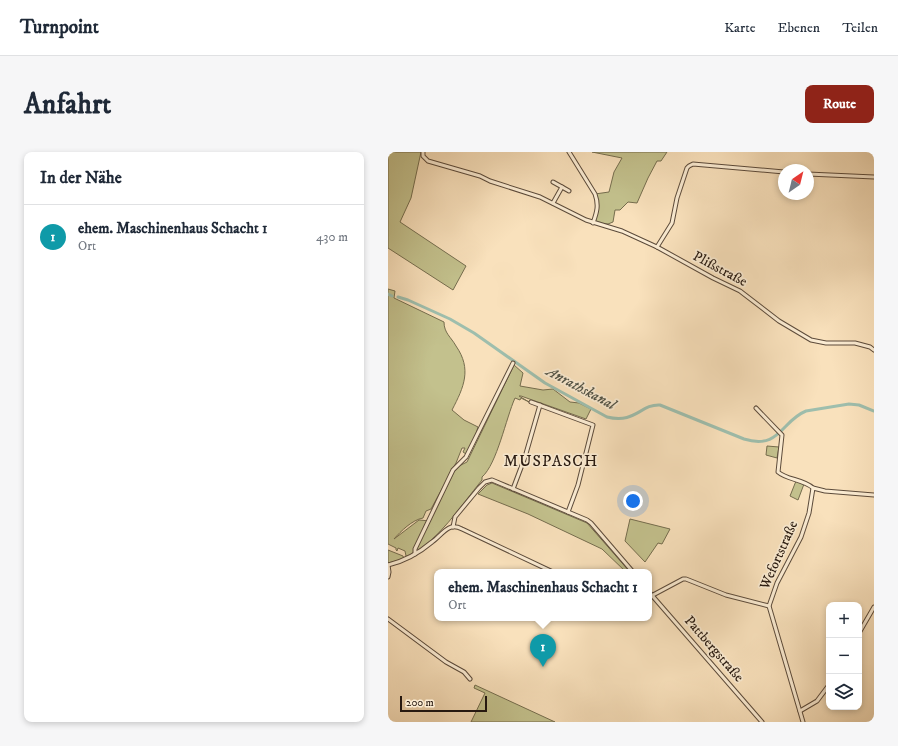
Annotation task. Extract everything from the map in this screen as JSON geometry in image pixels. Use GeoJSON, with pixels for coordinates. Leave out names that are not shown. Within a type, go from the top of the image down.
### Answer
{"type":"FeatureCollection","features":[{"type":"Feature","properties":{"kind":"street","name":"Plißstraße"},"geometry":{"type":"LineString","coordinates":[[423,152],[423,156],[428,162],[480,176],[490,181],[540,197],[593,223],[616,229],[657,247],[740,291],[779,321],[811,340],[826,343],[855,344],[870,347],[874,350]]}},
{"type":"Feature","properties":{"kind":"street"},"geometry":{"type":"LineString","coordinates":[[569,152],[598,201],[598,207],[593,223]]}},
{"type":"Feature","properties":{"kind":"street"},"geometry":{"type":"LineString","coordinates":[[657,247],[672,223],[677,198],[689,166],[693,164],[778,171]]}},
{"type":"Feature","properties":{"kind":"street"},"geometry":{"type":"LineString","coordinates":[[814,174],[874,177]]}},
{"type":"Feature","properties":{"kind":"street"},"geometry":{"type":"LineString","coordinates":[[553,182],[569,191]]}},
{"type":"Feature","properties":{"kind":"street"},"geometry":{"type":"LineString","coordinates":[[553,203],[562,187]]}},
{"type":"Feature","properties":{"kind":"street"},"geometry":{"type":"LineString","coordinates":[[415,554],[453,470],[466,457],[512,363]]}},
{"type":"Feature","properties":{"kind":"street"},"geometry":{"type":"LineString","coordinates":[[531,402],[593,425],[578,485],[568,512]]}},
{"type":"Feature","properties":{"kind":"street"},"geometry":{"type":"LineString","coordinates":[[513,489],[525,457],[540,405]]}},
{"type":"Feature","properties":{"kind":"street"},"geometry":{"type":"LineString","coordinates":[[756,408],[780,433],[782,444],[778,472],[782,475],[808,484],[813,488],[825,491],[874,495]]}},
{"type":"Feature","properties":{"kind":"street"},"geometry":{"type":"LineString","coordinates":[[453,527],[455,518],[485,482],[492,480],[591,523],[630,569]]}},
{"type":"Feature","properties":{"kind":"street","name":"Wefortstraße"},"geometry":{"type":"LineString","coordinates":[[803,722],[769,606],[777,583],[801,537],[809,514],[813,488]]}},
{"type":"Feature","properties":{"kind":"street"},"geometry":{"type":"LineString","coordinates":[[388,577],[388,565],[403,561],[415,554],[444,531],[453,527],[462,529],[547,569]]}},
{"type":"Feature","properties":{"kind":"street"},"geometry":{"type":"LineString","coordinates":[[653,595],[683,579],[686,579],[726,594],[769,606]]}},
{"type":"Feature","properties":{"kind":"street","name":"Pattbergstraße"},"geometry":{"type":"LineString","coordinates":[[653,595],[762,722]]}},
{"type":"Feature","properties":{"kind":"street"},"geometry":{"type":"LineString","coordinates":[[862,628],[874,606]]}},
{"type":"Feature","properties":{"kind":"street"},"geometry":{"type":"LineString","coordinates":[[388,619],[446,662],[464,672],[470,679]]}},
{"type":"Feature","properties":{"kind":"street"},"geometry":{"type":"LineString","coordinates":[[800,711],[817,701],[826,689]]}},
{"type":"Feature","properties":{"kind":"shaded area"},"geometry":{"type":"Polygon","coordinates":[[[388,152],[421,152],[411,198],[400,222],[466,266],[453,290],[388,248],[388,152]]]}},
{"type":"Feature","properties":{"kind":"shaded area"},"geometry":{"type":"Polygon","coordinates":[[[592,152],[667,152],[661,161],[657,161],[637,203],[628,202],[620,210],[615,210],[613,222],[608,224],[593,223],[598,207],[595,194],[609,192],[614,172],[622,158],[592,152]]]}},
{"type":"Feature","properties":{"kind":"shaded area"},"geometry":{"type":"Polygon","coordinates":[[[388,289],[395,291],[394,298],[444,322],[446,332],[461,354],[465,370],[463,386],[452,410],[464,420],[478,427],[466,454],[463,452],[465,448],[462,448],[456,463],[431,509],[426,511],[423,518],[411,523],[403,529],[394,539],[419,520],[430,521],[454,472],[459,466],[467,462],[514,365],[523,373],[520,386],[543,390],[553,389],[570,402],[579,403],[591,409],[586,419],[521,396],[519,396],[529,402],[521,398],[520,400],[515,398],[497,452],[487,471],[482,477],[482,480],[439,532],[419,550],[408,557],[406,556],[405,551],[398,548],[397,551],[396,548],[388,544],[388,289]]]}},
{"type":"Feature","properties":{"kind":"shaded area"},"geometry":{"type":"Polygon","coordinates":[[[767,446],[779,447],[777,458],[766,455],[767,446]]]}},
{"type":"Feature","properties":{"kind":"shaded area"},"geometry":{"type":"Polygon","coordinates":[[[796,481],[804,484],[798,500],[790,496],[796,481]]]}},
{"type":"Feature","properties":{"kind":"shaded area"},"geometry":{"type":"Polygon","coordinates":[[[492,483],[587,523],[627,569],[623,569],[602,549],[528,514],[478,494],[487,485],[492,483]]]}},
{"type":"Feature","properties":{"kind":"shaded area"},"geometry":{"type":"Polygon","coordinates":[[[630,519],[670,529],[662,544],[658,543],[645,562],[625,541],[630,519]]]}},
{"type":"Feature","properties":{"kind":"shaded area"},"geometry":{"type":"Polygon","coordinates":[[[388,550],[403,556],[404,559],[388,563],[388,550]]]}},
{"type":"Feature","properties":{"kind":"shaded area"},"geometry":{"type":"Polygon","coordinates":[[[475,685],[555,722],[471,722],[485,693],[474,688],[475,685]]]}},
{"type":"Feature","properties":{"kind":"waterway","name":"Anrathskanal"},"geometry":{"type":"LineString","coordinates":[[388,294],[392,296]]}},
{"type":"Feature","properties":{"kind":"waterway","name":"Anrathskanal"},"geometry":{"type":"LineString","coordinates":[[398,297],[450,319],[474,333],[545,383],[607,417],[625,418],[647,407],[660,405],[744,439],[765,441],[773,438],[791,421],[806,411],[849,404],[859,405],[874,411]]}},
{"type":"Feature","properties":{"kind":"place","name":"ehem. Maschinenhaus Schacht 1"},"geometry":{"type":"Point","coordinates":[543,667]}},
{"type":"Feature","properties":{"kind":"district","name":"MUSPASCH"},"geometry":{"type":"Point","coordinates":[551,461]}}]}
